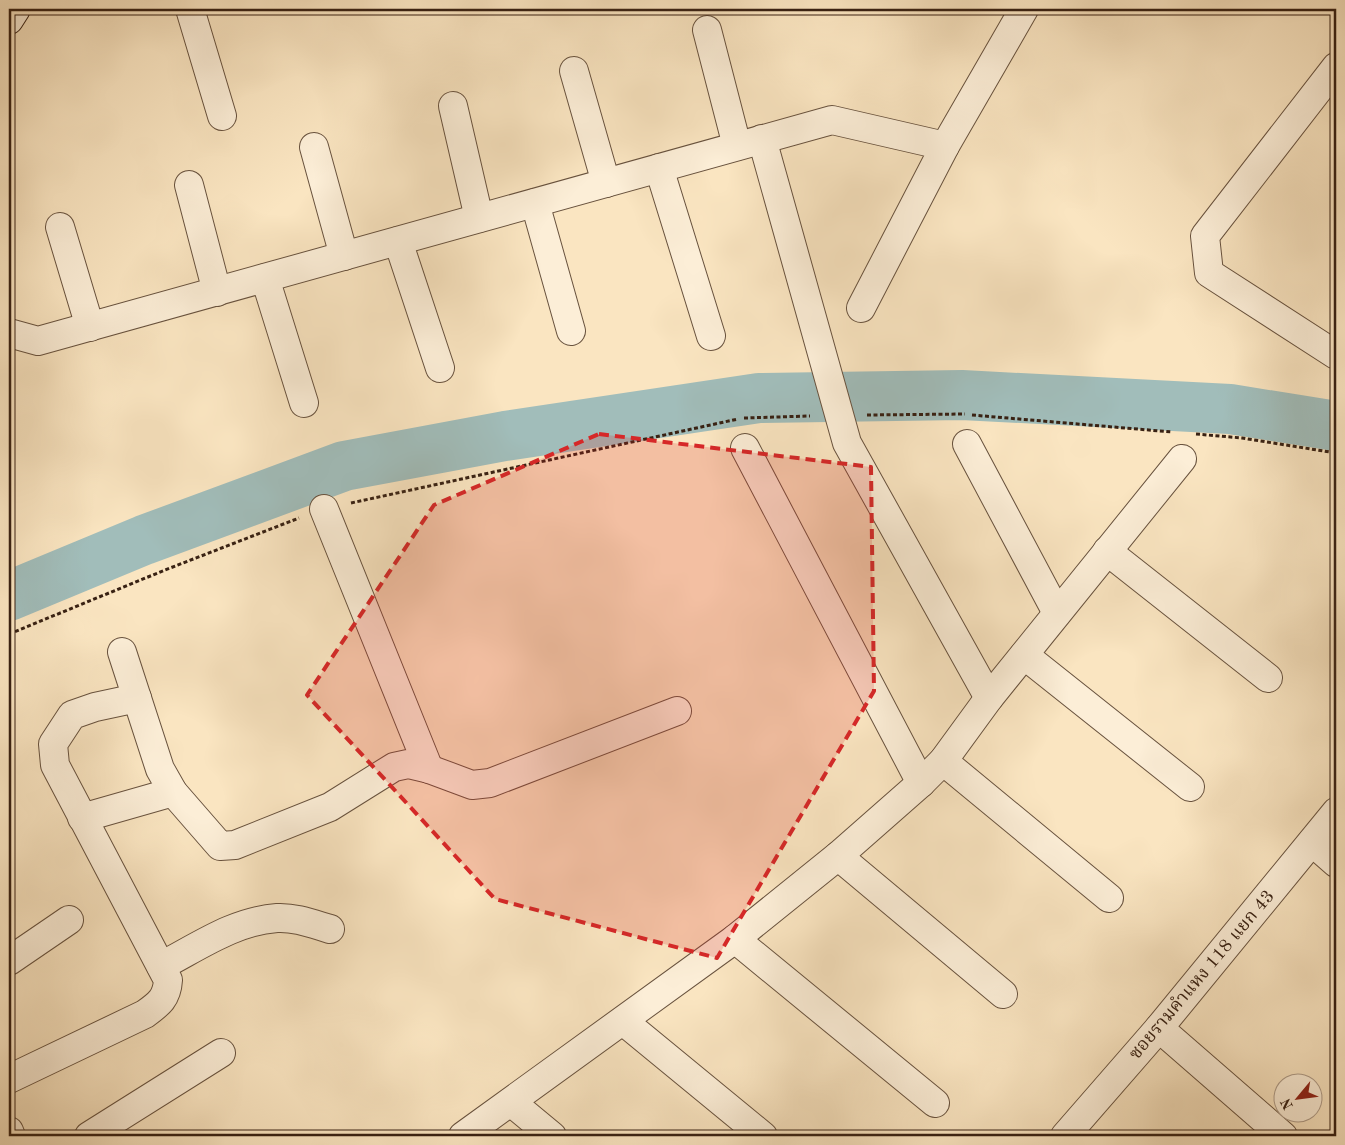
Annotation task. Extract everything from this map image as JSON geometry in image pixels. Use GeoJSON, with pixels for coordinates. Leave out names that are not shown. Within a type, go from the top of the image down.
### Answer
{"type":"FeatureCollection","features":[{"type":"Feature","properties":{"kind":"street"},"geometry":{"type":"LineString","coordinates":[[9,20],[16,9]]}},
{"type":"Feature","properties":{"kind":"street"},"geometry":{"type":"LineString","coordinates":[[190,9],[222,116]]}},
{"type":"Feature","properties":{"kind":"street"},"geometry":{"type":"LineString","coordinates":[[861,308],[945,146],[1024,9]]}},
{"type":"Feature","properties":{"kind":"street"},"geometry":{"type":"LineString","coordinates":[[707,30],[806,297],[848,443],[989,698]]}},
{"type":"Feature","properties":{"kind":"street"},"geometry":{"type":"LineString","coordinates":[[1336,67],[1205,236],[1209,273],[1336,355]]}},
{"type":"Feature","properties":{"kind":"street"},"geometry":{"type":"LineString","coordinates":[[574,71],[606,183]]}},
{"type":"Feature","properties":{"kind":"street"},"geometry":{"type":"LineString","coordinates":[[452,106],[479,218]]}},
{"type":"Feature","properties":{"kind":"street"},"geometry":{"type":"LineString","coordinates":[[9,333],[38,341],[832,120],[945,146]]}},
{"type":"Feature","properties":{"kind":"street"},"geometry":{"type":"LineString","coordinates":[[314,147],[344,256]]}},
{"type":"Feature","properties":{"kind":"street"},"geometry":{"type":"LineString","coordinates":[[659,168],[711,336]]}},
{"type":"Feature","properties":{"kind":"street"},"geometry":{"type":"LineString","coordinates":[[189,186],[216,292]]}},
{"type":"Feature","properties":{"kind":"street"},"geometry":{"type":"LineString","coordinates":[[536,203],[571,331]]}},
{"type":"Feature","properties":{"kind":"street"},"geometry":{"type":"LineString","coordinates":[[60,227],[90,327]]}},
{"type":"Feature","properties":{"kind":"street"},"geometry":{"type":"LineString","coordinates":[[398,241],[440,368]]}},
{"type":"Feature","properties":{"kind":"street"},"geometry":{"type":"LineString","coordinates":[[265,278],[304,403]]}},
{"type":"Feature","properties":{"kind":"street"},"geometry":{"type":"LineString","coordinates":[[967,444],[1057,613]]}},
{"type":"Feature","properties":{"kind":"street"},"geometry":{"type":"LineString","coordinates":[[745,448],[921,783]]}},
{"type":"Feature","properties":{"kind":"street"},"geometry":{"type":"LineString","coordinates":[[469,1135],[511,1102],[735,939],[838,856],[921,783],[943,761],[989,698],[1182,459]]}},
{"type":"Feature","properties":{"kind":"street"},"geometry":{"type":"LineString","coordinates":[[324,509],[429,769]]}},
{"type":"Feature","properties":{"kind":"street"},"geometry":{"type":"LineString","coordinates":[[1107,551],[1268,678]]}},
{"type":"Feature","properties":{"kind":"street"},"geometry":{"type":"LineString","coordinates":[[122,652],[160,769],[173,792],[220,846],[235,845],[330,807],[394,766],[408,764],[429,769],[472,785],[490,783],[677,711]]}},
{"type":"Feature","properties":{"kind":"street"},"geometry":{"type":"LineString","coordinates":[[1024,655],[1190,787]]}},
{"type":"Feature","properties":{"kind":"street"},"geometry":{"type":"LineString","coordinates":[[9,1080],[145,1014],[156,1006],[168,992],[168,980],[55,765],[53,744],[72,715],[95,707],[137,698]]}},
{"type":"Feature","properties":{"kind":"street"},"geometry":{"type":"LineString","coordinates":[[943,761],[1109,898]]}},
{"type":"Feature","properties":{"kind":"street"},"geometry":{"type":"LineString","coordinates":[[82,818],[173,792]]}},
{"type":"Feature","properties":{"kind":"street","name":"ซอยรามคำแหง 118 แยก 43"},"geometry":{"type":"LineString","coordinates":[[1065,1136],[1159,1028],[1336,812]]}},
{"type":"Feature","properties":{"kind":"street"},"geometry":{"type":"LineString","coordinates":[[1312,842],[1336,863]]}},
{"type":"Feature","properties":{"kind":"street"},"geometry":{"type":"LineString","coordinates":[[838,856],[1003,994]]}},
{"type":"Feature","properties":{"kind":"street"},"geometry":{"type":"LineString","coordinates":[[160,966],[238,925],[278,918],[294,919],[330,929]]}},
{"type":"Feature","properties":{"kind":"street"},"geometry":{"type":"LineString","coordinates":[[9,960],[69,920]]}},
{"type":"Feature","properties":{"kind":"street"},"geometry":{"type":"LineString","coordinates":[[735,939],[935,1103]]}},
{"type":"Feature","properties":{"kind":"street"},"geometry":{"type":"LineString","coordinates":[[623,1021],[763,1136]]}},
{"type":"Feature","properties":{"kind":"street"},"geometry":{"type":"LineString","coordinates":[[1159,1028],[1283,1136]]}},
{"type":"Feature","properties":{"kind":"street"},"geometry":{"type":"LineString","coordinates":[[89,1136],[221,1053]]}},
{"type":"Feature","properties":{"kind":"street"},"geometry":{"type":"LineString","coordinates":[[511,1102],[552,1136]]}},
{"type":"Feature","properties":{"kind":"street"},"geometry":{"type":"LineString","coordinates":[[9,1131],[11,1136]]}},
{"type":"Feature","properties":{"kind":"path"},"geometry":{"type":"LineString","coordinates":[[858,416],[967,414],[1174,432]]}},
{"type":"Feature","properties":{"kind":"path"},"geometry":{"type":"LineString","coordinates":[[9,634],[165,570],[324,509],[724,421],[760,417],[819,416]]}},
{"type":"Feature","properties":{"kind":"path"},"geometry":{"type":"LineString","coordinates":[[1193,434],[1242,438],[1336,453]]}},
{"type":"Feature","properties":{"kind":"highlighted area"},"geometry":{"type":"Polygon","coordinates":[[[599,434],[871,467],[874,691],[717,958],[495,899],[307,695],[434,505],[599,434]]]}},
{"type":"Feature","properties":{"kind":"waterway"},"geometry":{"type":"LineString","coordinates":[[9,596],[144,540],[344,466],[505,436],[759,398],[962,395],[1230,409],[1336,426]]}}]}
